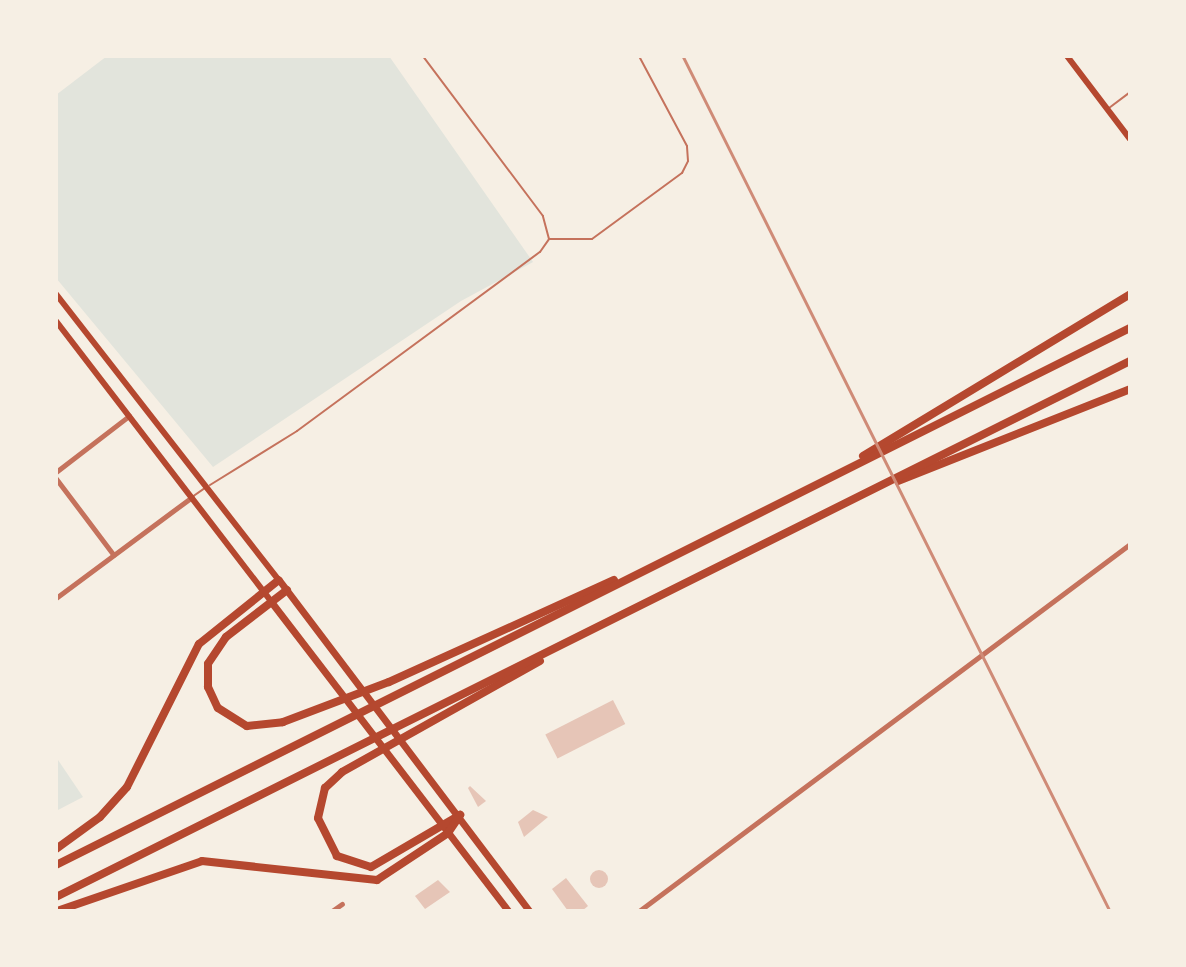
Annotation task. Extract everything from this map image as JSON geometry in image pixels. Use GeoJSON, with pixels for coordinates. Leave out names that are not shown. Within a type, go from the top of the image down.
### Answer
{"type":"FeatureCollection","features":[{"type":"Feature","properties":{"kind":"highway"},"geometry":{"type":"LineString","coordinates":[[816,485],[1130,294]]}},
{"type":"Feature","properties":{"kind":"highway"},"geometry":{"type":"LineString","coordinates":[[56,865],[627,577],[1130,328]]}},
{"type":"Feature","properties":{"kind":"highway"},"geometry":{"type":"LineString","coordinates":[[56,897],[1130,360]]}},
{"type":"Feature","properties":{"kind":"highway"},"geometry":{"type":"LineString","coordinates":[[847,503],[1130,389]]}},
{"type":"Feature","properties":{"kind":"highway"},"geometry":{"type":"LineString","coordinates":[[287,590],[217,645],[207,675],[212,697],[235,722],[259,727],[321,708],[389,682],[627,577]]}},
{"type":"Feature","properties":{"kind":"highway"},"geometry":{"type":"LineString","coordinates":[[56,849],[100,817],[127,787],[199,644],[279,580]]}},
{"type":"Feature","properties":{"kind":"highway"},"geometry":{"type":"LineString","coordinates":[[460,815],[440,823],[381,865],[359,866],[337,856],[324,840],[318,807],[332,779],[356,763],[599,626]]}},
{"type":"Feature","properties":{"kind":"highway"},"geometry":{"type":"LineString","coordinates":[[57,911],[202,861],[377,880],[448,833],[460,815]]}},
{"type":"Feature","properties":{"kind":"main road"},"geometry":{"type":"LineString","coordinates":[[1067,56],[1130,139]]}},
{"type":"Feature","properties":{"kind":"main road"},"geometry":{"type":"LineString","coordinates":[[56,294],[208,486],[460,815],[529,911]]}},
{"type":"Feature","properties":{"kind":"main road"},"geometry":{"type":"LineString","coordinates":[[56,321],[508,911]]}},
{"type":"Feature","properties":{"kind":"street"},"geometry":{"type":"LineString","coordinates":[[56,472],[129,416]]}},
{"type":"Feature","properties":{"kind":"street"},"geometry":{"type":"LineString","coordinates":[[56,478],[114,555]]}},
{"type":"Feature","properties":{"kind":"street"},"geometry":{"type":"LineString","coordinates":[[56,598],[192,497]]}},
{"type":"Feature","properties":{"kind":"street"},"geometry":{"type":"LineString","coordinates":[[639,911],[1130,544]]}},
{"type":"Feature","properties":{"kind":"street"},"geometry":{"type":"LineString","coordinates":[[332,911],[342,904]]}},
{"type":"Feature","properties":{"kind":"lane"},"geometry":{"type":"LineString","coordinates":[[192,497],[297,431],[540,252],[548,239],[543,216],[423,56]]}},
{"type":"Feature","properties":{"kind":"lane"},"geometry":{"type":"LineString","coordinates":[[548,239],[592,239],[682,173],[688,161],[687,146],[639,56]]}},
{"type":"Feature","properties":{"kind":"lane"},"geometry":{"type":"LineString","coordinates":[[1107,109],[1130,92]]}},
{"type":"Feature","properties":{"kind":"shaded area"},"geometry":{"type":"Polygon","coordinates":[[[107,56],[389,56],[533,262],[461,301],[213,467],[56,278],[56,95],[107,56]]]}},
{"type":"Feature","properties":{"kind":"shaded area"},"geometry":{"type":"Polygon","coordinates":[[[56,757],[83,797],[56,811],[56,757]]]}},
{"type":"Feature","properties":{"kind":"building"},"geometry":{"type":"Polygon","coordinates":[[[613,700],[625,724],[558,759],[545,735],[613,700]]]}},
{"type":"Feature","properties":{"kind":"building"},"geometry":{"type":"Polygon","coordinates":[[[470,786],[486,801],[478,807],[468,788],[470,786]]]}},
{"type":"Feature","properties":{"kind":"building"},"geometry":{"type":"Polygon","coordinates":[[[533,810],[548,817],[524,837],[518,822],[533,810]]]}},
{"type":"Feature","properties":{"kind":"building"},"geometry":{"type":"Polygon","coordinates":[[[595,870],[603,870],[608,879],[606,886],[595,888],[590,883],[590,875],[595,870]]]}},
{"type":"Feature","properties":{"kind":"building"},"geometry":{"type":"Polygon","coordinates":[[[566,878],[588,906],[582,911],[568,911],[552,889],[566,878]]]}},
{"type":"Feature","properties":{"kind":"building"},"geometry":{"type":"Polygon","coordinates":[[[438,880],[450,892],[425,909],[415,896],[438,880]]]}},
{"type":"Feature","properties":{"kind":"railway"},"geometry":{"type":"LineString","coordinates":[[683,56],[1110,911]]}}]}
